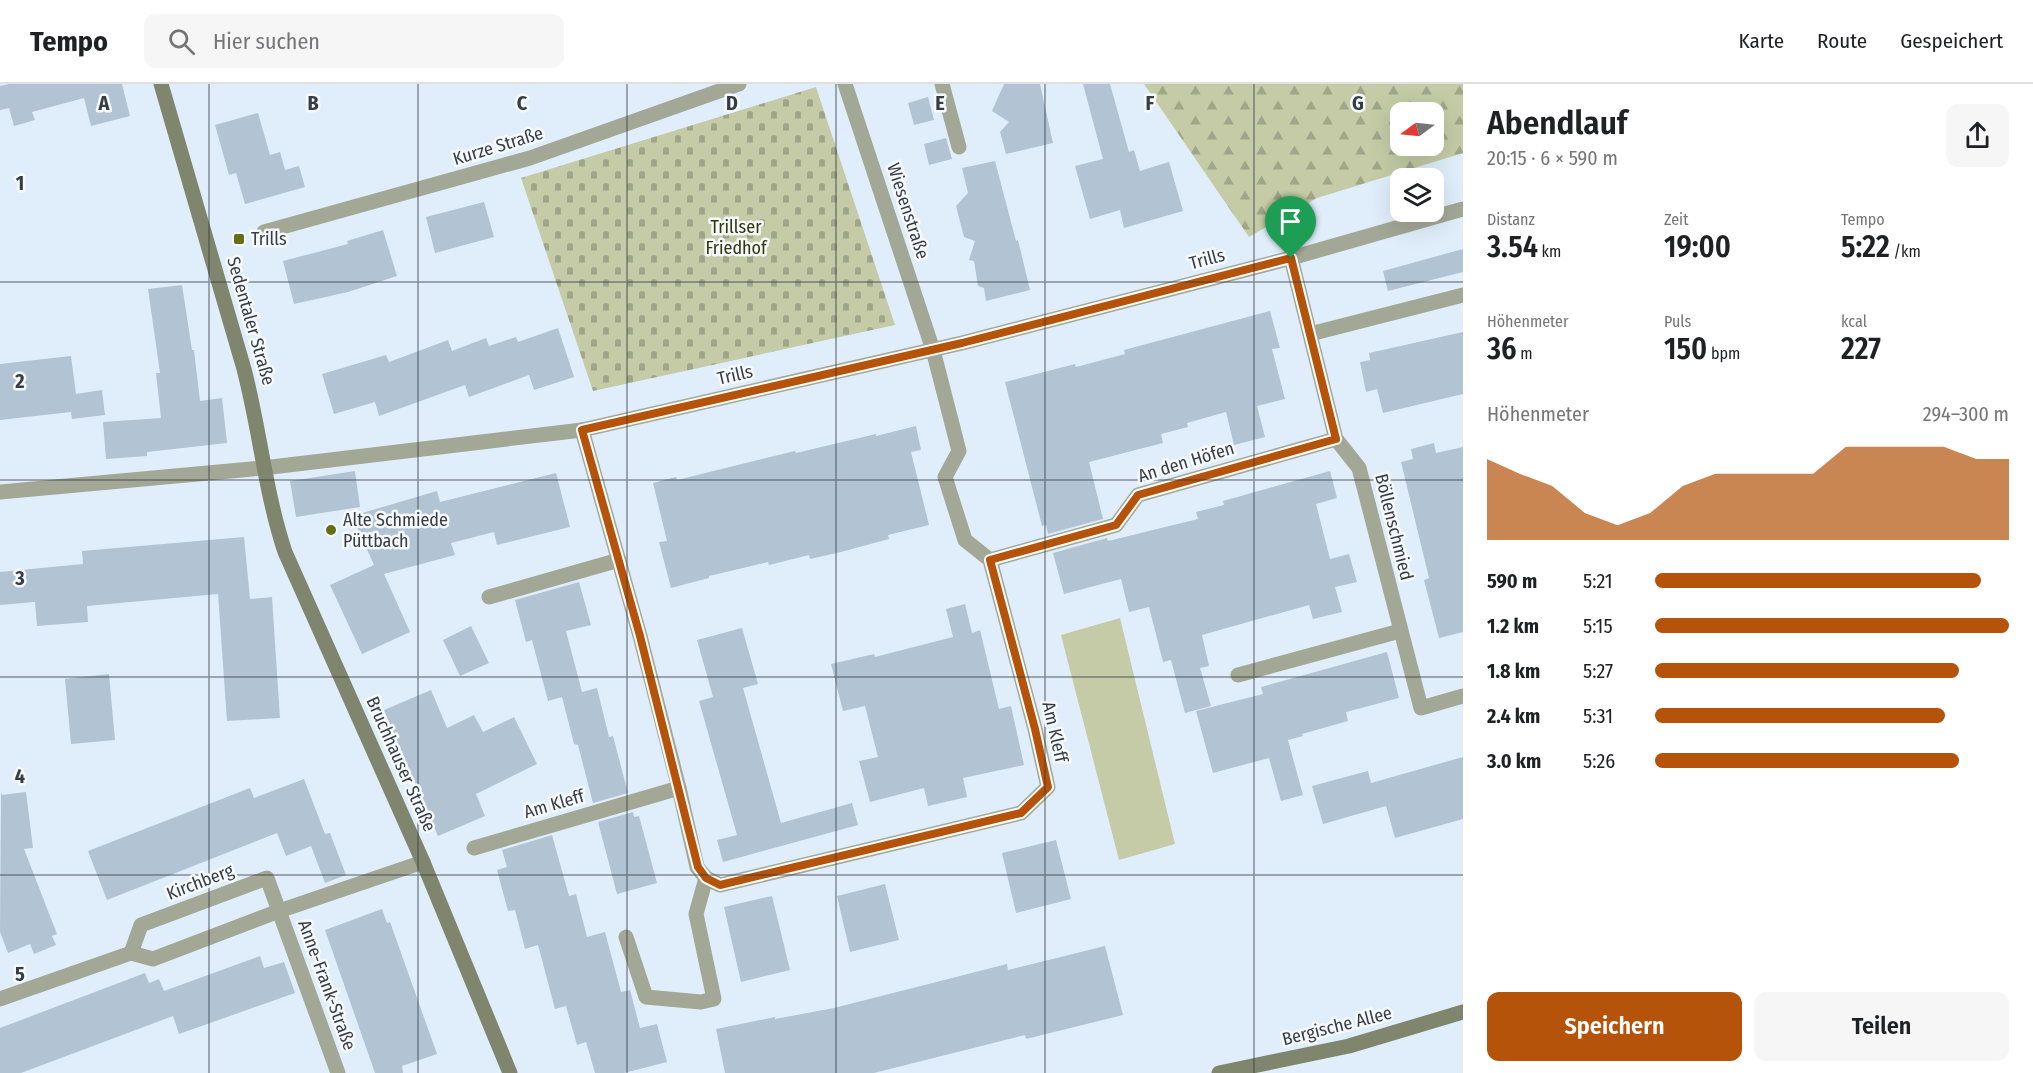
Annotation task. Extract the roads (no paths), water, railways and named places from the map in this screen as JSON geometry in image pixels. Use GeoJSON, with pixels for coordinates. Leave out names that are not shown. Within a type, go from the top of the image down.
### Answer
{"type":"FeatureCollection","features":[{"type":"Feature","properties":{"kind":"street","name":"Sedentaler Straße"},"geometry":{"type":"LineString","coordinates":[[161,84],[255,410],[263,468]]}},
{"type":"Feature","properties":{"kind":"street","name":"Kurze Straße"},"geometry":{"type":"LineString","coordinates":[[264,232],[530,158],[739,84]]}},
{"type":"Feature","properties":{"kind":"street","name":"Wiesenstraße"},"geometry":{"type":"LineString","coordinates":[[845,84],[933,350]]}},
{"type":"Feature","properties":{"kind":"street"},"geometry":{"type":"LineString","coordinates":[[942,84],[959,147]]}},
{"type":"Feature","properties":{"kind":"street","name":"Trills"},"geometry":{"type":"LineString","coordinates":[[0,492],[263,468],[582,430],[933,350],[1291,258],[1463,209]]}},
{"type":"Feature","properties":{"kind":"street","name":"Böllenschmied"},"geometry":{"type":"LineString","coordinates":[[1291,258],[1336,439],[1359,468],[1421,708],[1463,696]]}},
{"type":"Feature","properties":{"kind":"street"},"geometry":{"type":"LineString","coordinates":[[1311,333],[1463,295]]}},
{"type":"Feature","properties":{"kind":"street"},"geometry":{"type":"LineString","coordinates":[[933,350],[959,451],[945,477],[965,540],[990,560]]}},
{"type":"Feature","properties":{"kind":"street"},"geometry":{"type":"LineString","coordinates":[[582,430],[619,560],[698,867],[706,878],[696,914],[714,999],[701,1002],[646,998],[626,937]]}},
{"type":"Feature","properties":{"kind":"street","name":"An den Höfen"},"geometry":{"type":"LineString","coordinates":[[990,560],[1116,525],[1138,495],[1336,439]]}},
{"type":"Feature","properties":{"kind":"street","name":"Bruchhauser Straße"},"geometry":{"type":"LineString","coordinates":[[263,468],[275,522],[285,552],[423,862],[510,1073]]}},
{"type":"Feature","properties":{"kind":"street"},"geometry":{"type":"LineString","coordinates":[[489,597],[619,560]]}},
{"type":"Feature","properties":{"kind":"street","name":"Am Kleff"},"geometry":{"type":"LineString","coordinates":[[706,878],[720,885],[1021,813],[1048,787],[990,560]]}},
{"type":"Feature","properties":{"kind":"street"},"geometry":{"type":"LineString","coordinates":[[1238,675],[1400,631]]}},
{"type":"Feature","properties":{"kind":"street","name":"Am Kleff"},"geometry":{"type":"LineString","coordinates":[[474,848],[679,788]]}},
{"type":"Feature","properties":{"kind":"street"},"geometry":{"type":"LineString","coordinates":[[0,999],[131,953],[153,959],[279,911],[423,862]]}},
{"type":"Feature","properties":{"kind":"street","name":"Kirchberg"},"geometry":{"type":"LineString","coordinates":[[131,953],[141,926],[267,878],[279,911]]}},
{"type":"Feature","properties":{"kind":"street","name":"Anne-Frank-Straße"},"geometry":{"type":"LineString","coordinates":[[279,911],[338,1073]]}},
{"type":"Feature","properties":{"kind":"street","name":"Bergische Allee"},"geometry":{"type":"LineString","coordinates":[[1219,1073],[1348,1046],[1463,1012]]}},
{"type":"Feature","properties":{"kind":"place","name":"Trills"},"geometry":{"type":"Point","coordinates":[239,239]}},
{"type":"Feature","properties":{"kind":"place","name":"Alte Schmiede Püttbach"},"geometry":{"type":"Point","coordinates":[331,530]}},
{"type":"Feature","properties":{"kind":"park label","name":"Trillser Friedhof"},"geometry":{"type":"Point","coordinates":[736,237]}}]}
